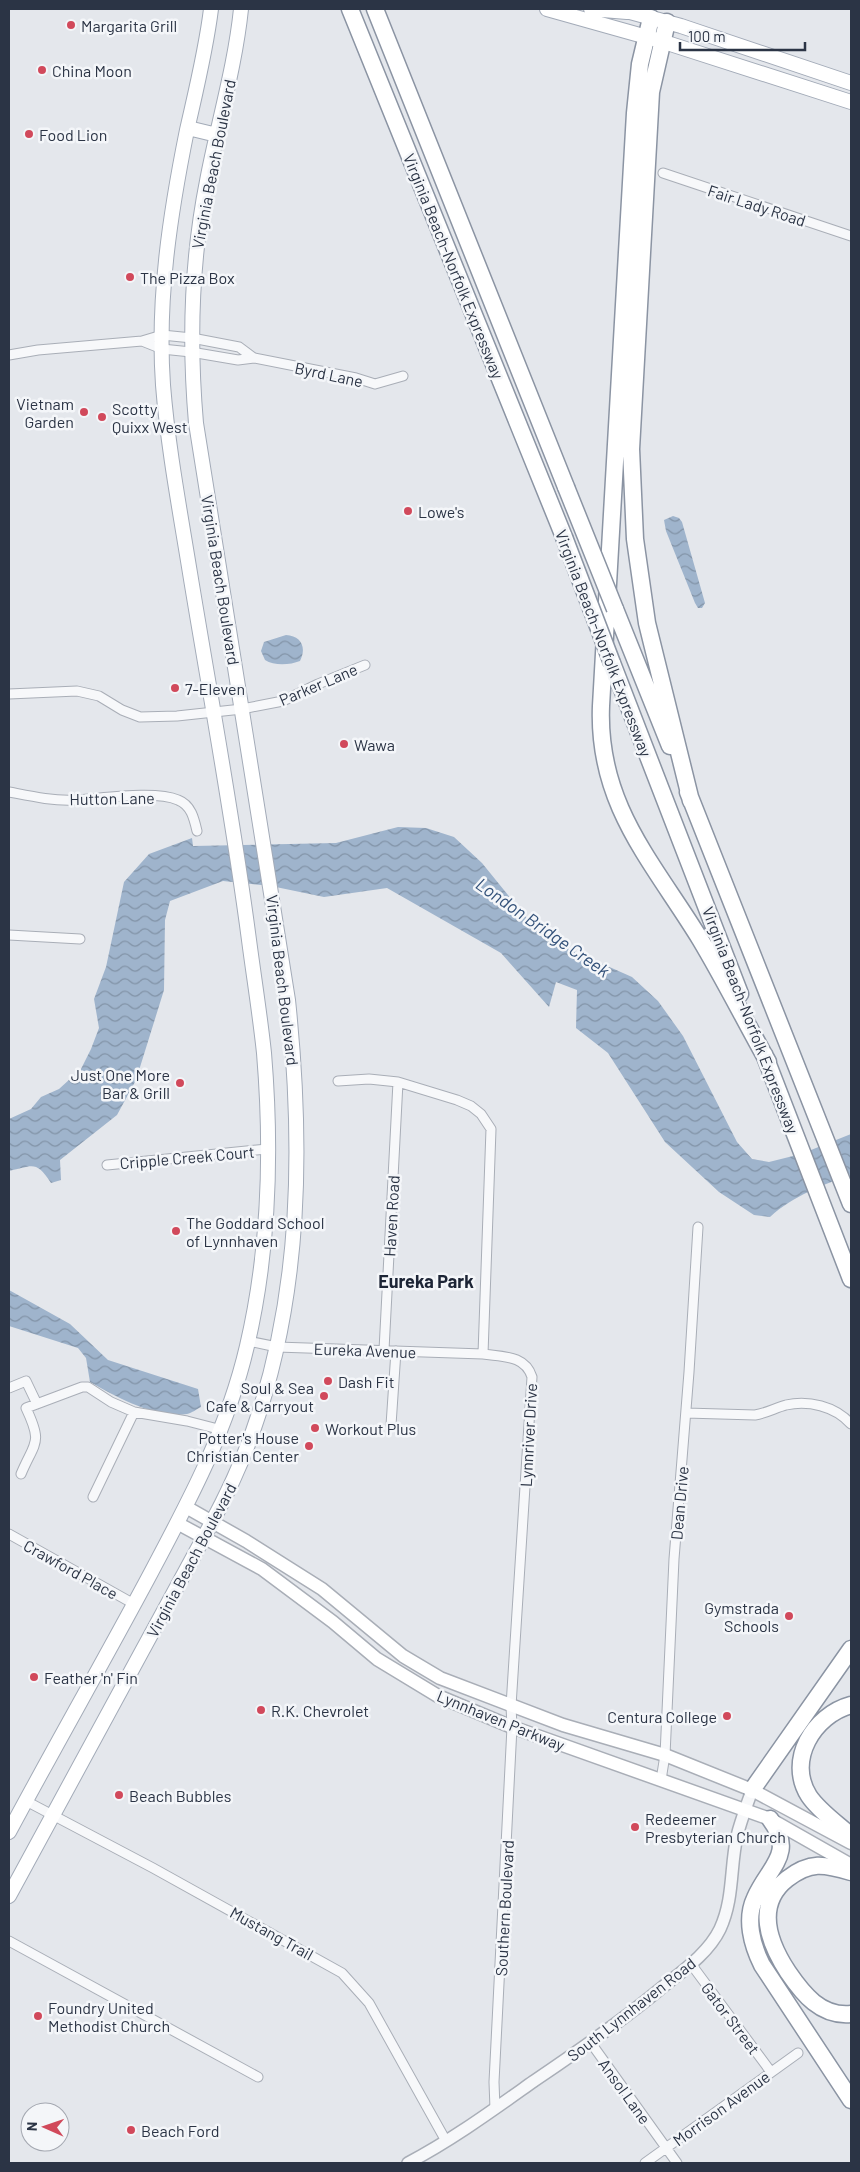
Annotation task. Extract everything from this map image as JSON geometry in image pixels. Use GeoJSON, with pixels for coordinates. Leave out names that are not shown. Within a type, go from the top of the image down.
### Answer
{"type":"FeatureCollection","features":[{"type":"Feature","properties":{"kind":"highway","name":"Virginia Beach-Norfolk Expressway"},"geometry":{"type":"LineString","coordinates":[[350,9],[564,537],[851,1279]]}},
{"type":"Feature","properties":{"kind":"highway","name":"Virginia Beach-Norfolk Expressway"},"geometry":{"type":"LineString","coordinates":[[375,9],[822,1127],[851,1204]]}},
{"type":"Feature","properties":{"kind":"highway"},"geometry":{"type":"LineString","coordinates":[[659,20],[654,39],[638,75],[634,123],[601,706],[602,742],[611,787],[622,815],[711,957],[768,1062]]}},
{"type":"Feature","properties":{"kind":"highway"},"geometry":{"type":"LineString","coordinates":[[654,39],[632,420],[632,482],[635,539],[647,623],[692,801]]}},
{"type":"Feature","properties":{"kind":"highway"},"geometry":{"type":"LineString","coordinates":[[752,1790],[851,1649]]}},
{"type":"Feature","properties":{"kind":"highway"},"geometry":{"type":"LineString","coordinates":[[851,1705],[828,1715],[812,1731],[802,1752],[800,1770],[804,1788],[810,1796],[851,1836]]}},
{"type":"Feature","properties":{"kind":"highway"},"geometry":{"type":"LineString","coordinates":[[770,1819],[779,1831],[782,1843],[775,1865],[754,1898],[750,1916],[753,1943],[762,1965],[851,2100]]}},
{"type":"Feature","properties":{"kind":"highway"},"geometry":{"type":"LineString","coordinates":[[851,1872],[828,1865],[814,1865],[796,1872],[781,1884],[772,1895],[768,1920],[769,1935],[776,1954],[808,1998],[827,2010],[851,2014]]}},
{"type":"Feature","properties":{"kind":"main road","name":"Virginia Beach Boulevard"},"geometry":{"type":"LineString","coordinates":[[9,1832],[178,1523],[222,1430],[248,1341],[262,1247],[267,1149],[264,1056],[233,832],[172,462],[164,392],[162,349],[165,259],[170,221],[211,9]]}},
{"type":"Feature","properties":{"kind":"main road","name":"Virginia Beach Boulevard"},"geometry":{"type":"LineString","coordinates":[[9,1896],[213,1522],[232,1483],[253,1431],[277,1347],[294,1231],[297,1137],[295,1080],[288,1000],[196,424],[192,345],[193,294],[200,220],[241,9]]}},
{"type":"Feature","properties":{"kind":"main road"},"geometry":{"type":"LineString","coordinates":[[237,37],[250,9]]}},
{"type":"Feature","properties":{"kind":"main road"},"geometry":{"type":"LineString","coordinates":[[547,9],[654,39],[851,102]]}},
{"type":"Feature","properties":{"kind":"main road"},"geometry":{"type":"LineString","coordinates":[[591,9],[624,10],[851,83]]}},
{"type":"Feature","properties":{"kind":"main road"},"geometry":{"type":"LineString","coordinates":[[188,128],[217,135]]}},
{"type":"Feature","properties":{"kind":"main road","name":"Lynnhaven Parkway"},"geometry":{"type":"LineString","coordinates":[[186,1507],[282,1563],[322,1589],[373,1633],[424,1670],[511,1706],[665,1755],[752,1790],[851,1843]]}},
{"type":"Feature","properties":{"kind":"main road","name":"Lynnhaven Parkway"},"geometry":{"type":"LineString","coordinates":[[178,1523],[262,1569],[333,1622],[377,1659],[438,1696],[512,1727],[770,1819],[851,1865]]}},
{"type":"Feature","properties":{"kind":"street","name":"Fair Lady Road"},"geometry":{"type":"LineString","coordinates":[[664,173],[851,236]]}},
{"type":"Feature","properties":{"kind":"street","name":"Byrd Lane"},"geometry":{"type":"LineString","coordinates":[[9,355],[38,350],[142,341],[162,335],[238,360],[254,358],[356,378],[375,384],[404,376]]}},
{"type":"Feature","properties":{"kind":"street","name":"Byrd Lane"},"geometry":{"type":"LineString","coordinates":[[142,341],[162,349],[192,345],[239,347],[254,358]]}},
{"type":"Feature","properties":{"kind":"street","name":"Parker Lane"},"geometry":{"type":"LineString","coordinates":[[9,694],[58,690],[86,692],[105,699],[132,715],[151,719],[242,709],[283,701],[365,665]]}},
{"type":"Feature","properties":{"kind":"street","name":"Hutton Lane"},"geometry":{"type":"LineString","coordinates":[[9,792],[50,799],[72,800],[139,796],[171,798],[179,800],[190,808],[197,831]]}},
{"type":"Feature","properties":{"kind":"street"},"geometry":{"type":"LineString","coordinates":[[9,935],[80,939]]}},
{"type":"Feature","properties":{"kind":"street"},"geometry":{"type":"LineString","coordinates":[[338,1081],[369,1079],[398,1082],[457,1100],[471,1106],[481,1114],[491,1129],[483,1354]]}},
{"type":"Feature","properties":{"kind":"street","name":"Haven Road"},"geometry":{"type":"LineString","coordinates":[[384,1350],[398,1082]]}},
{"type":"Feature","properties":{"kind":"street","name":"Cripple Creek Court"},"geometry":{"type":"LineString","coordinates":[[107,1164],[267,1149]]}},
{"type":"Feature","properties":{"kind":"street","name":"Dean Drive"},"geometry":{"type":"LineString","coordinates":[[661,1780],[665,1755],[674,1559],[698,1227]]}},
{"type":"Feature","properties":{"kind":"street","name":"Eureka Avenue"},"geometry":{"type":"LineString","coordinates":[[248,1341],[277,1347],[483,1354]]}},
{"type":"Feature","properties":{"kind":"street"},"geometry":{"type":"LineString","coordinates":[[391,1425],[396,1351]]}},
{"type":"Feature","properties":{"kind":"street","name":"Lynnriver Drive"},"geometry":{"type":"LineString","coordinates":[[483,1354],[518,1359],[528,1367],[532,1377],[511,1706]]}},
{"type":"Feature","properties":{"kind":"street"},"geometry":{"type":"LineString","coordinates":[[9,1388],[26,1381],[37,1404]]}},
{"type":"Feature","properties":{"kind":"street"},"geometry":{"type":"LineString","coordinates":[[21,1474],[37,1437],[35,1427],[26,1408],[82,1387],[88,1387],[111,1402],[134,1412],[187,1421],[222,1430]]}},
{"type":"Feature","properties":{"kind":"street"},"geometry":{"type":"LineString","coordinates":[[686,1413],[756,1414],[766,1413],[783,1406],[804,1403],[823,1406],[846,1418],[851,1424]]}},
{"type":"Feature","properties":{"kind":"street"},"geometry":{"type":"LineString","coordinates":[[93,1497],[134,1412]]}},
{"type":"Feature","properties":{"kind":"street","name":"Crawford Place"},"geometry":{"type":"LineString","coordinates":[[9,1534],[134,1604]]}},
{"type":"Feature","properties":{"kind":"street","name":"Southern Boulevard"},"geometry":{"type":"LineString","coordinates":[[495,2109],[494,2082],[512,1727],[511,1706]]}},
{"type":"Feature","properties":{"kind":"street","name":"South Lynnhaven Road"},"geometry":{"type":"LineString","coordinates":[[408,2163],[495,2109],[591,2043],[691,1964],[715,1938],[726,1914],[730,1898],[737,1837],[752,1790]]}},
{"type":"Feature","properties":{"kind":"street","name":"Mustang Trail"},"geometry":{"type":"LineString","coordinates":[[26,1801],[342,1973],[369,2003],[446,2141]]}},
{"type":"Feature","properties":{"kind":"street"},"geometry":{"type":"LineString","coordinates":[[9,1941],[258,2077]]}},
{"type":"Feature","properties":{"kind":"street","name":"Gator Street"},"geometry":{"type":"LineString","coordinates":[[691,1964],[771,2072]]}},
{"type":"Feature","properties":{"kind":"street","name":"Ansol Lane"},"geometry":{"type":"LineString","coordinates":[[591,2043],[678,2163]]}},
{"type":"Feature","properties":{"kind":"street","name":"Morrison Avenue"},"geometry":{"type":"LineString","coordinates":[[645,2163],[798,2053]]}},
{"type":"Feature","properties":{"kind":"water"},"geometry":{"type":"Polygon","coordinates":[[[673,516],[679,518],[682,522],[705,603],[702,608],[698,608],[695,603],[666,531],[664,520],[673,516]]]}},
{"type":"Feature","properties":{"kind":"water"},"geometry":{"type":"Polygon","coordinates":[[[286,635],[296,638],[301,643],[303,651],[300,661],[282,664],[265,660],[261,651],[264,642],[286,635]]]}},
{"type":"Feature","properties":{"kind":"water"},"geometry":{"type":"Polygon","coordinates":[[[398,827],[426,828],[454,837],[482,863],[542,937],[632,977],[658,1001],[683,1036],[737,1142],[752,1159],[769,1162],[801,1154],[851,1134],[851,1174],[799,1197],[770,1217],[754,1215],[719,1192],[665,1142],[608,1053],[576,1028],[577,990],[556,982],[549,1007],[501,953],[387,888],[324,897],[271,886],[223,881],[170,901],[165,920],[164,990],[136,1080],[117,1115],[60,1160],[61,1180],[51,1183],[41,1171],[33,1166],[9,1171],[9,1119],[31,1109],[41,1097],[59,1089],[81,1069],[91,1049],[99,1028],[94,999],[106,967],[124,882],[149,854],[192,838],[193,846],[336,843],[398,827]]]}},
{"type":"Feature","properties":{"kind":"water"},"geometry":{"type":"Polygon","coordinates":[[[9,1290],[70,1324],[108,1360],[198,1389],[201,1407],[187,1414],[163,1413],[137,1406],[90,1382],[86,1358],[78,1348],[9,1326],[9,1290]]]}},
{"type":"Feature","properties":{"kind":"place","name":"Margarita Grill"},"geometry":{"type":"Point","coordinates":[71,25]}},
{"type":"Feature","properties":{"kind":"place","name":"China Moon"},"geometry":{"type":"Point","coordinates":[42,70]}},
{"type":"Feature","properties":{"kind":"place","name":"Food Lion"},"geometry":{"type":"Point","coordinates":[29,134]}},
{"type":"Feature","properties":{"kind":"place","name":"The Pizza Box"},"geometry":{"type":"Point","coordinates":[130,277]}},
{"type":"Feature","properties":{"kind":"place","name":"Vietnam Garden"},"geometry":{"type":"Point","coordinates":[84,412]}},
{"type":"Feature","properties":{"kind":"place","name":"Scotty Quixx West"},"geometry":{"type":"Point","coordinates":[102,417]}},
{"type":"Feature","properties":{"kind":"place","name":"Lowe's"},"geometry":{"type":"Point","coordinates":[408,511]}},
{"type":"Feature","properties":{"kind":"place","name":"7-Eleven"},"geometry":{"type":"Point","coordinates":[175,688]}},
{"type":"Feature","properties":{"kind":"place","name":"Wawa"},"geometry":{"type":"Point","coordinates":[344,744]}},
{"type":"Feature","properties":{"kind":"place","name":"Just One More Bar & Grill"},"geometry":{"type":"Point","coordinates":[180,1083]}},
{"type":"Feature","properties":{"kind":"place","name":"The Goddard School of Lynnhaven"},"geometry":{"type":"Point","coordinates":[176,1231]}},
{"type":"Feature","properties":{"kind":"place","name":"Dash Fit"},"geometry":{"type":"Point","coordinates":[328,1381]}},
{"type":"Feature","properties":{"kind":"place","name":"Soul & Sea Cafe & Carryout"},"geometry":{"type":"Point","coordinates":[324,1396]}},
{"type":"Feature","properties":{"kind":"place","name":"Workout Plus"},"geometry":{"type":"Point","coordinates":[315,1428]}},
{"type":"Feature","properties":{"kind":"place","name":"Potter's House Christian Center"},"geometry":{"type":"Point","coordinates":[309,1446]}},
{"type":"Feature","properties":{"kind":"place","name":"Gymstrada Schools"},"geometry":{"type":"Point","coordinates":[789,1616]}},
{"type":"Feature","properties":{"kind":"place","name":"Feather 'n' Fin"},"geometry":{"type":"Point","coordinates":[34,1677]}},
{"type":"Feature","properties":{"kind":"place","name":"R.K. Chevrolet"},"geometry":{"type":"Point","coordinates":[261,1710]}},
{"type":"Feature","properties":{"kind":"place","name":"Centura College"},"geometry":{"type":"Point","coordinates":[727,1716]}},
{"type":"Feature","properties":{"kind":"place","name":"Beach Bubbles"},"geometry":{"type":"Point","coordinates":[119,1795]}},
{"type":"Feature","properties":{"kind":"place","name":"Redeemer Presbyterian Church"},"geometry":{"type":"Point","coordinates":[635,1827]}},
{"type":"Feature","properties":{"kind":"place","name":"Foundry United Methodist Church"},"geometry":{"type":"Point","coordinates":[38,2016]}},
{"type":"Feature","properties":{"kind":"place","name":"Beach Ford"},"geometry":{"type":"Point","coordinates":[131,2130]}},
{"type":"Feature","properties":{"kind":"district","name":"Eureka Park"},"geometry":{"type":"Point","coordinates":[426,1281]}},
{"type":"Feature","properties":{"kind":"water label","name":"London Bridge Creek"},"geometry":{"type":"Point","coordinates":[543,927]}}]}
